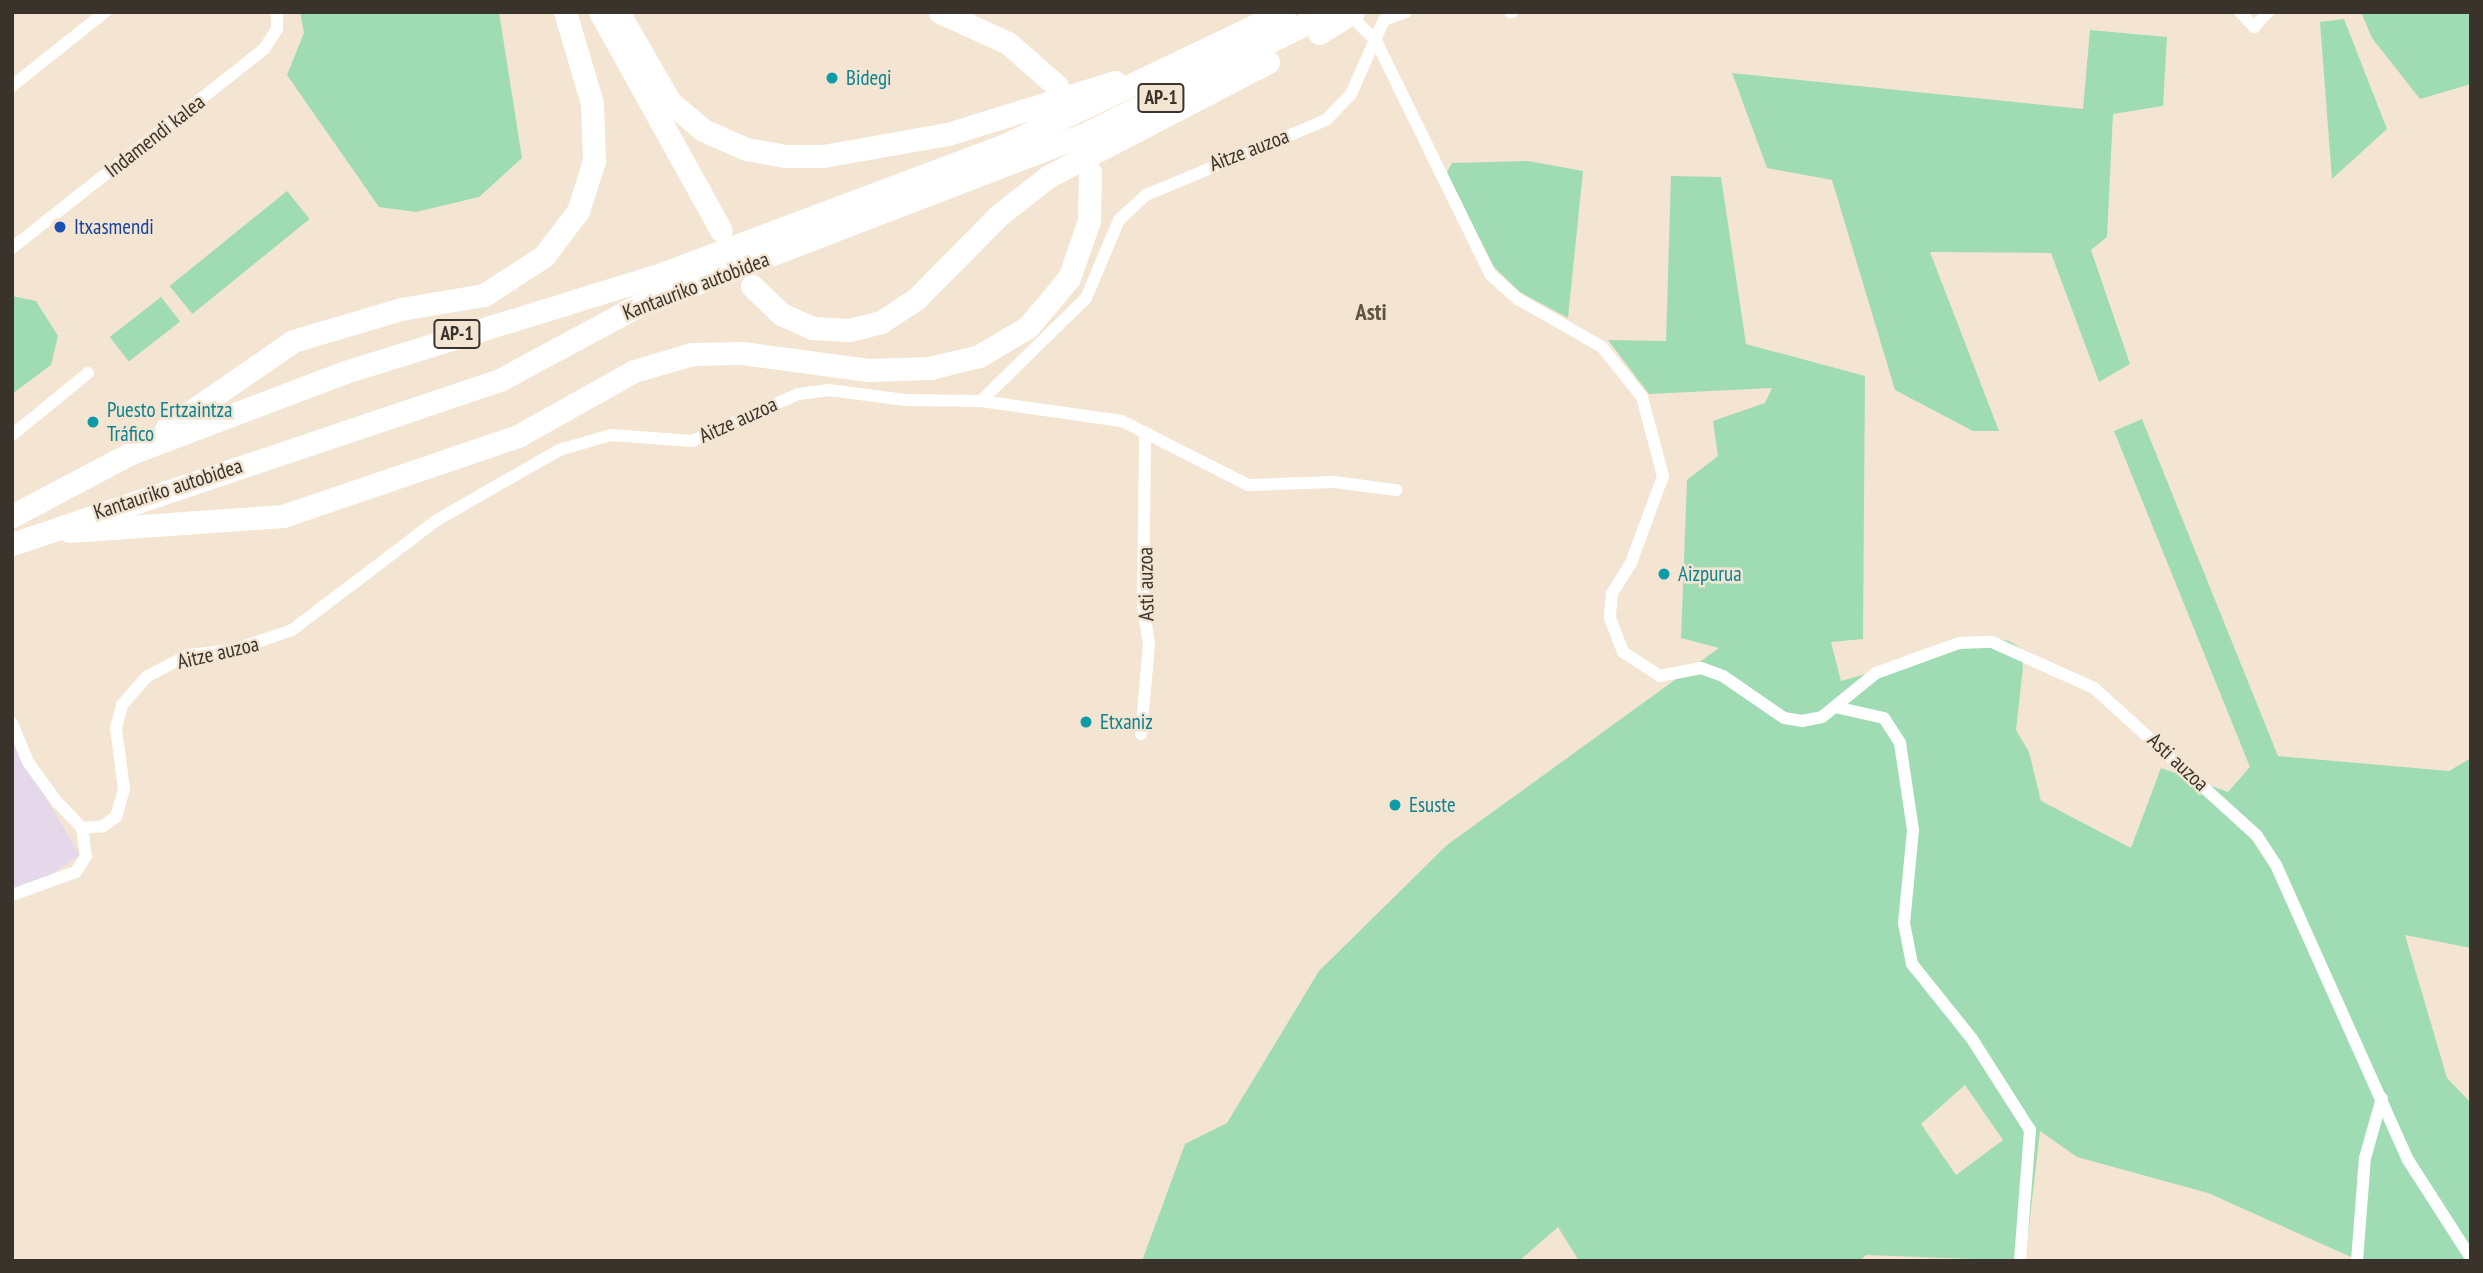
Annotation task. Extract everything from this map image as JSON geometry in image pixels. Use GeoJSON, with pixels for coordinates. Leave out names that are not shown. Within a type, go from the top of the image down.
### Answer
{"type":"FeatureCollection","features":[{"type":"Feature","properties":{"kind":"highway"},"geometry":{"type":"LineString","coordinates":[[131,453],[293,341],[401,309],[484,295],[544,256],[578,211],[594,162],[592,103],[565,12]]}},
{"type":"Feature","properties":{"kind":"highway"},"geometry":{"type":"LineString","coordinates":[[600,12],[721,230]]}},
{"type":"Feature","properties":{"kind":"highway"},"geometry":{"type":"LineString","coordinates":[[618,12],[670,102],[703,130],[783,156],[823,156],[948,134],[1202,55]]}},
{"type":"Feature","properties":{"kind":"highway"},"geometry":{"type":"LineString","coordinates":[[940,12],[1008,43],[1057,86]]}},
{"type":"Feature","properties":{"kind":"highway","name":"Kantauriko autobidea"},"geometry":{"type":"LineString","coordinates":[[12,516],[131,453],[417,346],[664,273],[884,192],[1202,55],[1329,12]]}},
{"type":"Feature","properties":{"kind":"highway"},"geometry":{"type":"LineString","coordinates":[[752,286],[781,314],[812,328],[849,330],[881,322],[916,299],[999,215],[1049,176],[1288,27],[1350,12]]}},
{"type":"Feature","properties":{"kind":"highway","name":"Kantauriko autobidea"},"geometry":{"type":"LineString","coordinates":[[21,539],[500,380],[637,306],[1027,158],[1288,27]]}},
{"type":"Feature","properties":{"kind":"highway"},"geometry":{"type":"LineString","coordinates":[[21,539],[283,516],[518,436],[634,371],[692,354],[742,353],[868,370],[930,368],[979,356],[1028,327],[1069,278],[1089,221],[1090,172]]}},
{"type":"Feature","properties":{"kind":"street"},"geometry":{"type":"LineString","coordinates":[[12,86],[105,12]]}},
{"type":"Feature","properties":{"kind":"street","name":"Indamendi kalea"},"geometry":{"type":"LineString","coordinates":[[12,248],[264,49],[277,29],[277,12]]}},
{"type":"Feature","properties":{"kind":"street"},"geometry":{"type":"LineString","coordinates":[[1350,12],[1376,41]]}},
{"type":"Feature","properties":{"kind":"street","name":"Aitze auzoa"},"geometry":{"type":"LineString","coordinates":[[82,828],[103,827],[121,804],[117,728],[122,705],[146,677],[188,655],[246,647],[292,630],[437,520],[558,450],[611,435],[692,441],[798,394],[829,390],[981,401],[1086,298],[1119,220],[1146,195],[1326,120],[1351,94],[1384,20],[1406,12]]}},
{"type":"Feature","properties":{"kind":"street"},"geometry":{"type":"LineString","coordinates":[[2241,12],[2254,27],[2268,12]]}},
{"type":"Feature","properties":{"kind":"street","name":"Asti auzoa"},"geometry":{"type":"LineString","coordinates":[[1376,41],[1490,274],[1518,299],[1602,347],[1642,397],[1663,476],[1661,493],[1612,593],[1614,638],[1645,671],[1660,676],[1701,668],[1751,692],[1784,718],[1801,722],[1835,707],[1876,673],[1959,643],[1992,642],[2094,688],[2257,836],[2340,997],[2408,1160],[2471,1258]]}},
{"type":"Feature","properties":{"kind":"street"},"geometry":{"type":"LineString","coordinates":[[12,435],[88,373]]}},
{"type":"Feature","properties":{"kind":"street"},"geometry":{"type":"LineString","coordinates":[[981,401],[1122,421],[1145,436],[1248,485],[1334,482],[1396,490]]}},
{"type":"Feature","properties":{"kind":"street","name":"Asti auzoa"},"geometry":{"type":"LineString","coordinates":[[1141,733],[1149,645],[1143,605],[1145,436]]}},
{"type":"Feature","properties":{"kind":"street"},"geometry":{"type":"LineString","coordinates":[[1835,707],[1884,718],[1900,743],[1913,830],[1904,923],[1912,964],[1972,1039],[2030,1130],[2020,1261]]}},
{"type":"Feature","properties":{"kind":"street"},"geometry":{"type":"LineString","coordinates":[[12,723],[28,762],[57,802],[82,828],[86,856],[76,872],[12,895]]}},
{"type":"Feature","properties":{"kind":"street"},"geometry":{"type":"LineString","coordinates":[[2357,1261],[2365,1158],[2382,1098]]}},
{"type":"Feature","properties":{"kind":"shaded area"},"geometry":{"type":"Polygon","coordinates":[[[12,740],[80,855],[40,882],[12,890],[12,740]]]}},
{"type":"Feature","properties":{"kind":"green space"},"geometry":{"type":"Polygon","coordinates":[[[300,12],[499,12],[522,158],[479,197],[416,212],[379,207],[287,75],[304,33],[300,12]]]}},
{"type":"Feature","properties":{"kind":"green space"},"geometry":{"type":"Polygon","coordinates":[[[2361,12],[2471,12],[2471,84],[2420,99],[2372,38],[2361,12]]]}},
{"type":"Feature","properties":{"kind":"green space"},"geometry":{"type":"Polygon","coordinates":[[[2344,19],[2387,129],[2332,179],[2320,22],[2344,19]]]}},
{"type":"Feature","properties":{"kind":"green space"},"geometry":{"type":"Polygon","coordinates":[[[2090,30],[2167,37],[2163,106],[2113,114],[2107,237],[2091,250],[2130,364],[2099,382],[2051,253],[1930,252],[1999,431],[1973,431],[1895,390],[1832,180],[1767,168],[1732,73],[2083,109],[2090,30]]]}},
{"type":"Feature","properties":{"kind":"green space"},"geometry":{"type":"Polygon","coordinates":[[[1528,161],[1583,171],[1568,318],[1520,292],[1494,267],[1446,174],[1452,163],[1528,161]]]}},
{"type":"Feature","properties":{"kind":"green space"},"geometry":{"type":"Polygon","coordinates":[[[1671,176],[1721,177],[1746,344],[1865,376],[1863,639],[1831,642],[1841,681],[1991,638],[2009,641],[2022,649],[2023,667],[2016,730],[2029,752],[2041,801],[2131,848],[2161,768],[2228,792],[2250,767],[2114,431],[2142,419],[2278,756],[2449,771],[2471,758],[2471,948],[2405,935],[2447,1078],[2471,1103],[2471,1261],[2360,1261],[2208,1193],[2077,1157],[2040,1131],[2025,1261],[1866,1255],[1859,1261],[1579,1261],[1558,1227],[1519,1261],[1142,1261],[1185,1144],[1227,1123],[1319,971],[1447,845],[1719,648],[1681,638],[1687,480],[1718,456],[1713,421],[1765,403],[1772,388],[1649,394],[1608,340],[1666,341],[1671,176]],[[1965,1085],[1921,1124],[1956,1175],[2003,1140],[1965,1085]]]}},
{"type":"Feature","properties":{"kind":"green space"},"geometry":{"type":"Polygon","coordinates":[[[287,191],[310,219],[192,314],[170,286],[287,191]]]}},
{"type":"Feature","properties":{"kind":"green space"},"geometry":{"type":"Polygon","coordinates":[[[12,296],[36,301],[58,336],[51,365],[12,394],[12,296]]]}},
{"type":"Feature","properties":{"kind":"green space"},"geometry":{"type":"Polygon","coordinates":[[[161,297],[180,321],[129,361],[110,337],[161,297]]]}},
{"type":"Feature","properties":{"kind":"place","name":"Bidegi"},"geometry":{"type":"Point","coordinates":[832,78]}},
{"type":"Feature","properties":{"kind":"place","name":"Itxasmendi"},"geometry":{"type":"Point","coordinates":[60,227]}},
{"type":"Feature","properties":{"kind":"place","name":"Puesto Ertzaintza Tráfico"},"geometry":{"type":"Point","coordinates":[93,422]}},
{"type":"Feature","properties":{"kind":"place","name":"Aizpurua"},"geometry":{"type":"Point","coordinates":[1664,574]}},
{"type":"Feature","properties":{"kind":"place","name":"Etxaniz"},"geometry":{"type":"Point","coordinates":[1086,722]}},
{"type":"Feature","properties":{"kind":"place","name":"Esuste"},"geometry":{"type":"Point","coordinates":[1395,805]}},
{"type":"Feature","properties":{"kind":"district","name":"Asti"},"geometry":{"type":"Point","coordinates":[1371,312]}}]}
